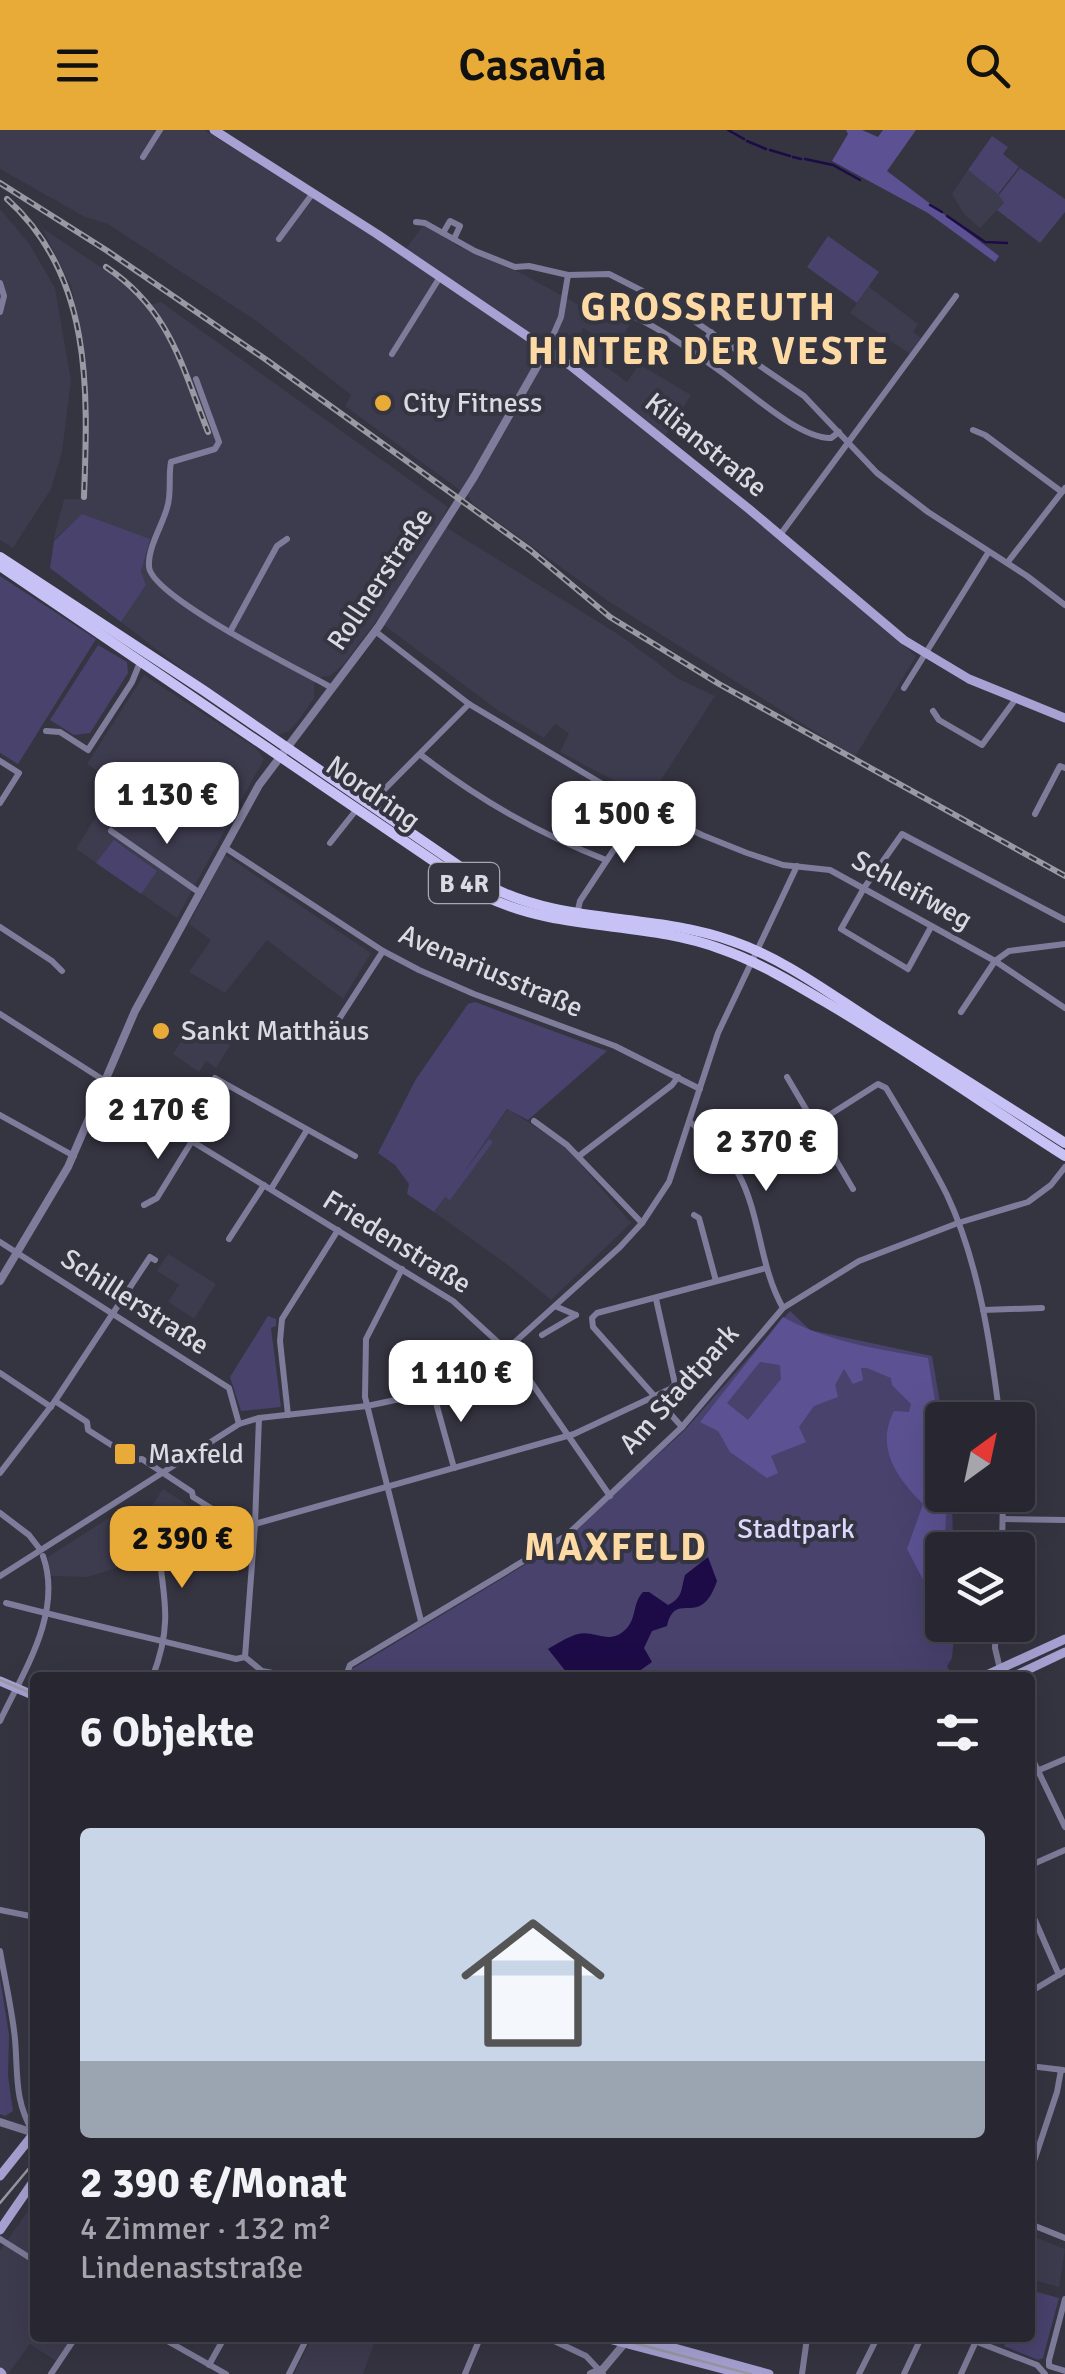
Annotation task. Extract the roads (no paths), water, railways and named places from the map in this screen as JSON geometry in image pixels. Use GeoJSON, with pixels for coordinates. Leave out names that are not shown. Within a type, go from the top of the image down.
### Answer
{"type":"FeatureCollection","features":[{"type":"Feature","properties":{"kind":"main road","name":"Kilianstraße"},"geometry":{"type":"LineString","coordinates":[[214,130],[547,349],[924,652],[1015,700],[1065,718]]}},
{"type":"Feature","properties":{"kind":"main road","name":"Nordring"},"geometry":{"type":"LineString","coordinates":[[0,557],[283,751],[357,809],[470,887],[512,908],[563,922],[679,936],[756,957],[1065,1156]]}},
{"type":"Feature","properties":{"kind":"main road","name":"Nordring"},"geometry":{"type":"LineString","coordinates":[[0,566],[369,804],[487,885],[525,903],[577,915],[682,927],[800,974],[1065,1144]]}},
{"type":"Feature","properties":{"kind":"main road"},"geometry":{"type":"LineString","coordinates":[[992,1672],[1065,1639]]}},
{"type":"Feature","properties":{"kind":"main road"},"geometry":{"type":"LineString","coordinates":[[1023,1672],[1065,1652]]}},
{"type":"Feature","properties":{"kind":"main road"},"geometry":{"type":"LineString","coordinates":[[0,1681],[30,1694]]}},
{"type":"Feature","properties":{"kind":"main road"},"geometry":{"type":"LineString","coordinates":[[0,2176],[30,2140]]}},
{"type":"Feature","properties":{"kind":"main road"},"geometry":{"type":"LineString","coordinates":[[0,2230],[30,2184]]}},
{"type":"Feature","properties":{"kind":"main road"},"geometry":{"type":"LineString","coordinates":[[634,2342],[742,2374]]}},
{"type":"Feature","properties":{"kind":"main road"},"geometry":{"type":"LineString","coordinates":[[652,2342],[768,2374]]}},
{"type":"Feature","properties":{"kind":"street"},"geometry":{"type":"LineString","coordinates":[[143,157],[160,130]]}},
{"type":"Feature","properties":{"kind":"street"},"geometry":{"type":"LineString","coordinates":[[280,238],[313,192]]}},
{"type":"Feature","properties":{"kind":"street"},"geometry":{"type":"LineString","coordinates":[[443,233],[450,221],[460,226],[454,239]]}},
{"type":"Feature","properties":{"kind":"street"},"geometry":{"type":"LineString","coordinates":[[416,222],[425,223],[474,252],[515,266],[568,275],[596,272],[618,277],[672,306],[804,396],[877,473],[1065,605]]}},
{"type":"Feature","properties":{"kind":"street","name":"Rollnerstraße"},"geometry":{"type":"LineString","coordinates":[[0,1281],[74,1156],[135,1011],[224,847],[283,751],[375,631],[474,478],[547,349],[561,318],[568,275]]}},
{"type":"Feature","properties":{"kind":"street"},"geometry":{"type":"LineString","coordinates":[[392,354],[440,276]]}},
{"type":"Feature","properties":{"kind":"street"},"geometry":{"type":"LineString","coordinates":[[0,284],[4,296],[0,312]]}},
{"type":"Feature","properties":{"kind":"street"},"geometry":{"type":"LineString","coordinates":[[780,535],[956,296]]}},
{"type":"Feature","properties":{"kind":"street"},"geometry":{"type":"LineString","coordinates":[[635,317],[698,356],[790,422],[822,438],[839,432]]}},
{"type":"Feature","properties":{"kind":"street"},"geometry":{"type":"LineString","coordinates":[[698,356],[711,332]]}},
{"type":"Feature","properties":{"kind":"street"},"geometry":{"type":"LineString","coordinates":[[196,379],[220,442],[215,449],[172,462],[169,504],[149,566],[158,584],[230,632],[332,688]]}},
{"type":"Feature","properties":{"kind":"street"},"geometry":{"type":"LineString","coordinates":[[973,430],[1063,490],[1007,562]]}},
{"type":"Feature","properties":{"kind":"street"},"geometry":{"type":"LineString","coordinates":[[230,632],[277,546],[286,538]]}},
{"type":"Feature","properties":{"kind":"street"},"geometry":{"type":"LineString","coordinates":[[904,688],[988,553]]}},
{"type":"Feature","properties":{"kind":"street","name":"Schleifweg"},"geometry":{"type":"LineString","coordinates":[[375,631],[469,704],[642,807],[702,836],[770,860],[824,867],[995,962],[1065,1008]]}},
{"type":"Feature","properties":{"kind":"street"},"geometry":{"type":"LineString","coordinates":[[46,731],[60,732],[88,750],[132,682],[141,659]]}},
{"type":"Feature","properties":{"kind":"street"},"geometry":{"type":"LineString","coordinates":[[933,711],[939,720],[982,745],[1015,700]]}},
{"type":"Feature","properties":{"kind":"street"},"geometry":{"type":"LineString","coordinates":[[369,804],[469,704]]}},
{"type":"Feature","properties":{"kind":"street"},"geometry":{"type":"LineString","coordinates":[[421,755],[493,807],[546,836],[606,860]]}},
{"type":"Feature","properties":{"kind":"street"},"geometry":{"type":"LineString","coordinates":[[0,761],[19,773],[0,802]]}},
{"type":"Feature","properties":{"kind":"street"},"geometry":{"type":"LineString","coordinates":[[1035,814],[1060,766],[1065,768]]}},
{"type":"Feature","properties":{"kind":"street"},"geometry":{"type":"LineString","coordinates":[[577,915],[580,900],[642,807]]}},
{"type":"Feature","properties":{"kind":"street"},"geometry":{"type":"LineString","coordinates":[[330,843],[357,809]]}},
{"type":"Feature","properties":{"kind":"street"},"geometry":{"type":"LineString","coordinates":[[111,831],[200,893]]}},
{"type":"Feature","properties":{"kind":"street"},"geometry":{"type":"LineString","coordinates":[[932,927],[906,968],[841,929],[902,834],[1065,920]]}},
{"type":"Feature","properties":{"kind":"street","name":"Avenariusstraße"},"geometry":{"type":"LineString","coordinates":[[224,847],[383,951],[447,984],[615,1046],[700,1089]]}},
{"type":"Feature","properties":{"kind":"street"},"geometry":{"type":"LineString","coordinates":[[0,1576],[239,1424],[259,1418],[367,1406],[433,1392],[506,1350],[620,1247],[642,1223],[669,1182],[718,1033],[798,866]]}},
{"type":"Feature","properties":{"kind":"street"},"geometry":{"type":"LineString","coordinates":[[0,927],[62,971]]}},
{"type":"Feature","properties":{"kind":"street"},"geometry":{"type":"LineString","coordinates":[[961,1012],[995,962],[1009,951],[1065,944]]}},
{"type":"Feature","properties":{"kind":"street"},"geometry":{"type":"LineString","coordinates":[[330,1032],[383,951]]}},
{"type":"Feature","properties":{"kind":"street","name":"Friedenstraße"},"geometry":{"type":"LineString","coordinates":[[0,1014],[192,1141],[453,1301],[506,1350],[610,1496]]}},
{"type":"Feature","properties":{"kind":"street"},"geometry":{"type":"LineString","coordinates":[[578,1156],[672,1086],[678,1077]]}},
{"type":"Feature","properties":{"kind":"street"},"geometry":{"type":"LineString","coordinates":[[786,1077],[853,1190]]}},
{"type":"Feature","properties":{"kind":"street"},"geometry":{"type":"LineString","coordinates":[[215,1078],[355,1156]]}},
{"type":"Feature","properties":{"kind":"street"},"geometry":{"type":"LineString","coordinates":[[738,1173],[878,1084],[886,1088],[958,1223],[982,1310],[997,1402]]}},
{"type":"Feature","properties":{"kind":"street"},"geometry":{"type":"LineString","coordinates":[[0,1115],[74,1156]]}},
{"type":"Feature","properties":{"kind":"street"},"geometry":{"type":"LineString","coordinates":[[534,1121],[578,1156],[642,1223]]}},
{"type":"Feature","properties":{"kind":"street"},"geometry":{"type":"LineString","coordinates":[[690,1122],[714,1141],[738,1173],[782,1308]]}},
{"type":"Feature","properties":{"kind":"street"},"geometry":{"type":"LineString","coordinates":[[229,1240],[307,1130]]}},
{"type":"Feature","properties":{"kind":"street"},"geometry":{"type":"LineString","coordinates":[[144,1204],[157,1198],[192,1141]]}},
{"type":"Feature","properties":{"kind":"street","name":"Am Stadtpark"},"geometry":{"type":"LineString","coordinates":[[346,1672],[350,1665],[567,1535],[682,1427],[782,1308],[859,1262],[958,1223],[1028,1202],[1065,1167]]}},
{"type":"Feature","properties":{"kind":"street"},"geometry":{"type":"LineString","coordinates":[[694,1214],[699,1218],[716,1280]]}},
{"type":"Feature","properties":{"kind":"street"},"geometry":{"type":"LineString","coordinates":[[288,1416],[280,1341],[284,1316],[338,1230]]}},
{"type":"Feature","properties":{"kind":"street","name":"Schillerstraße"},"geometry":{"type":"LineString","coordinates":[[0,1242],[229,1388],[239,1424]]}},
{"type":"Feature","properties":{"kind":"street"},"geometry":{"type":"LineString","coordinates":[[0,1473],[53,1404],[150,1257],[156,1260]]}},
{"type":"Feature","properties":{"kind":"street"},"geometry":{"type":"LineString","coordinates":[[682,1427],[593,1327],[592,1318],[596,1313],[766,1268]]}},
{"type":"Feature","properties":{"kind":"street"},"geometry":{"type":"LineString","coordinates":[[402,1269],[366,1339],[367,1406],[421,1622]]}},
{"type":"Feature","properties":{"kind":"street"},"geometry":{"type":"LineString","coordinates":[[0,1373],[87,1422],[88,1430],[135,1460],[142,1459],[163,1472],[192,1492],[193,1497],[243,1528],[254,1527],[567,1435],[655,1396],[675,1384],[656,1300]]}},
{"type":"Feature","properties":{"kind":"street"},"geometry":{"type":"LineString","coordinates":[[542,1335],[576,1315],[554,1306]]}},
{"type":"Feature","properties":{"kind":"street"},"geometry":{"type":"LineString","coordinates":[[982,1310],[1042,1308]]}},
{"type":"Feature","properties":{"kind":"street"},"geometry":{"type":"LineString","coordinates":[[433,1392],[454,1468]]}},
{"type":"Feature","properties":{"kind":"street"},"geometry":{"type":"LineString","coordinates":[[258,1672],[244,1656],[259,1418]]}},
{"type":"Feature","properties":{"kind":"street"},"geometry":{"type":"LineString","coordinates":[[1003,1512],[1003,1532]]}},
{"type":"Feature","properties":{"kind":"street"},"geometry":{"type":"LineString","coordinates":[[0,1513],[29,1535],[48,1569],[47,1612],[0,1721]]}},
{"type":"Feature","properties":{"kind":"street"},"geometry":{"type":"LineString","coordinates":[[1003,1519],[1065,1520]]}},
{"type":"Feature","properties":{"kind":"street"},"geometry":{"type":"LineString","coordinates":[[154,1551],[168,1618],[154,1672]]}},
{"type":"Feature","properties":{"kind":"street"},"geometry":{"type":"LineString","coordinates":[[6,1603],[163,1643],[236,1659],[244,1656]]}},
{"type":"Feature","properties":{"kind":"street"},"geometry":{"type":"LineString","coordinates":[[995,1642],[1000,1668]]}},
{"type":"Feature","properties":{"kind":"street"},"geometry":{"type":"LineString","coordinates":[[1035,1772],[1065,1760]]}},
{"type":"Feature","properties":{"kind":"street"},"geometry":{"type":"LineString","coordinates":[[1035,1774],[1065,1826]]}},
{"type":"Feature","properties":{"kind":"street"},"geometry":{"type":"LineString","coordinates":[[1035,1863],[1065,1850]]}},
{"type":"Feature","properties":{"kind":"street"},"geometry":{"type":"LineString","coordinates":[[0,1910],[30,1916]]}},
{"type":"Feature","properties":{"kind":"street"},"geometry":{"type":"LineString","coordinates":[[1035,1919],[1062,1973],[1035,1989]]}},
{"type":"Feature","properties":{"kind":"street"},"geometry":{"type":"LineString","coordinates":[[0,1951],[15,2040],[17,2088],[30,2125]]}},
{"type":"Feature","properties":{"kind":"street"},"geometry":{"type":"LineString","coordinates":[[1035,2067],[1063,2070],[1035,2157]]}},
{"type":"Feature","properties":{"kind":"street"},"geometry":{"type":"LineString","coordinates":[[0,2122],[30,2132]]}},
{"type":"Feature","properties":{"kind":"street"},"geometry":{"type":"LineString","coordinates":[[1035,2226],[1065,2238]]}},
{"type":"Feature","properties":{"kind":"street"},"geometry":{"type":"LineString","coordinates":[[0,2239],[30,2258]]}},
{"type":"Feature","properties":{"kind":"street"},"geometry":{"type":"LineString","coordinates":[[1046,2370],[1065,2299]]}},
{"type":"Feature","properties":{"kind":"street"},"geometry":{"type":"LineString","coordinates":[[51,2374],[72,2342]]}},
{"type":"Feature","properties":{"kind":"street"},"geometry":{"type":"LineString","coordinates":[[168,2342],[226,2374]]}},
{"type":"Feature","properties":{"kind":"street"},"geometry":{"type":"LineString","coordinates":[[212,2369],[222,2342]]}},
{"type":"Feature","properties":{"kind":"street"},"geometry":{"type":"LineString","coordinates":[[289,2374],[305,2342]]}},
{"type":"Feature","properties":{"kind":"street"},"geometry":{"type":"LineString","coordinates":[[465,2374],[478,2342]]}},
{"type":"Feature","properties":{"kind":"street"},"geometry":{"type":"LineString","coordinates":[[556,2342],[586,2356],[598,2373],[625,2342]]}},
{"type":"Feature","properties":{"kind":"street"},"geometry":{"type":"LineString","coordinates":[[802,2374],[806,2342]]}},
{"type":"Feature","properties":{"kind":"street"},"geometry":{"type":"LineString","coordinates":[[859,2374],[876,2342]]}},
{"type":"Feature","properties":{"kind":"street"},"geometry":{"type":"LineString","coordinates":[[904,2374],[919,2342]]}},
{"type":"Feature","properties":{"kind":"street"},"geometry":{"type":"LineString","coordinates":[[961,2374],[970,2342]]}},
{"type":"Feature","properties":{"kind":"street"},"geometry":{"type":"LineString","coordinates":[[978,2342],[1046,2370],[1065,2371]]}},
{"type":"Feature","properties":{"kind":"waterway"},"geometry":{"type":"LineString","coordinates":[[728,130],[744,139]]}},
{"type":"Feature","properties":{"kind":"waterway"},"geometry":{"type":"LineString","coordinates":[[747,141],[766,149]]}},
{"type":"Feature","properties":{"kind":"waterway"},"geometry":{"type":"LineString","coordinates":[[770,150],[790,156]]}},
{"type":"Feature","properties":{"kind":"waterway"},"geometry":{"type":"LineString","coordinates":[[793,157],[801,159]]}},
{"type":"Feature","properties":{"kind":"waterway"},"geometry":{"type":"LineString","coordinates":[[805,159],[833,165],[860,180]]}},
{"type":"Feature","properties":{"kind":"waterway"},"geometry":{"type":"LineString","coordinates":[[930,205],[942,212]]}},
{"type":"Feature","properties":{"kind":"waterway"},"geometry":{"type":"LineString","coordinates":[[947,216],[985,242],[1007,243]]}},
{"type":"Feature","properties":{"kind":"tram line"},"geometry":{"type":"LineString","coordinates":[[0,1680],[30,1693]]}},
{"type":"Feature","properties":{"kind":"tram line"},"geometry":{"type":"LineString","coordinates":[[0,2203],[30,2167]]}},
{"type":"Feature","properties":{"kind":"tram line"},"geometry":{"type":"LineString","coordinates":[[630,2342],[750,2374]]}},
{"type":"Feature","properties":{"kind":"railway"},"geometry":{"type":"LineString","coordinates":[[0,183],[268,361],[530,550],[610,617],[719,684],[1065,876]]}},
{"type":"Feature","properties":{"kind":"railway"},"geometry":{"type":"LineString","coordinates":[[7,199],[35,230],[56,263],[70,299],[84,376],[84,497]]}},
{"type":"Feature","properties":{"kind":"railway"},"geometry":{"type":"LineString","coordinates":[[106,267],[128,284],[159,320],[181,361],[208,432]]}},
{"type":"Feature","properties":{"kind":"place","name":"City Fitness"},"geometry":{"type":"Point","coordinates":[383,403]}},
{"type":"Feature","properties":{"kind":"place","name":"Sankt Matthäus"},"geometry":{"type":"Point","coordinates":[161,1031]}},
{"type":"Feature","properties":{"kind":"place","name":"Maxfeld"},"geometry":{"type":"Point","coordinates":[125,1454]}},
{"type":"Feature","properties":{"kind":"district","name":"GROSSREUTH HINTER DER VESTE"},"geometry":{"type":"Point","coordinates":[709,328]}},
{"type":"Feature","properties":{"kind":"district","name":"MAXFELD"},"geometry":{"type":"Point","coordinates":[616,1547]}},
{"type":"Feature","properties":{"kind":"park label","name":"Stadtpark"},"geometry":{"type":"Point","coordinates":[796,1529]}}]}
